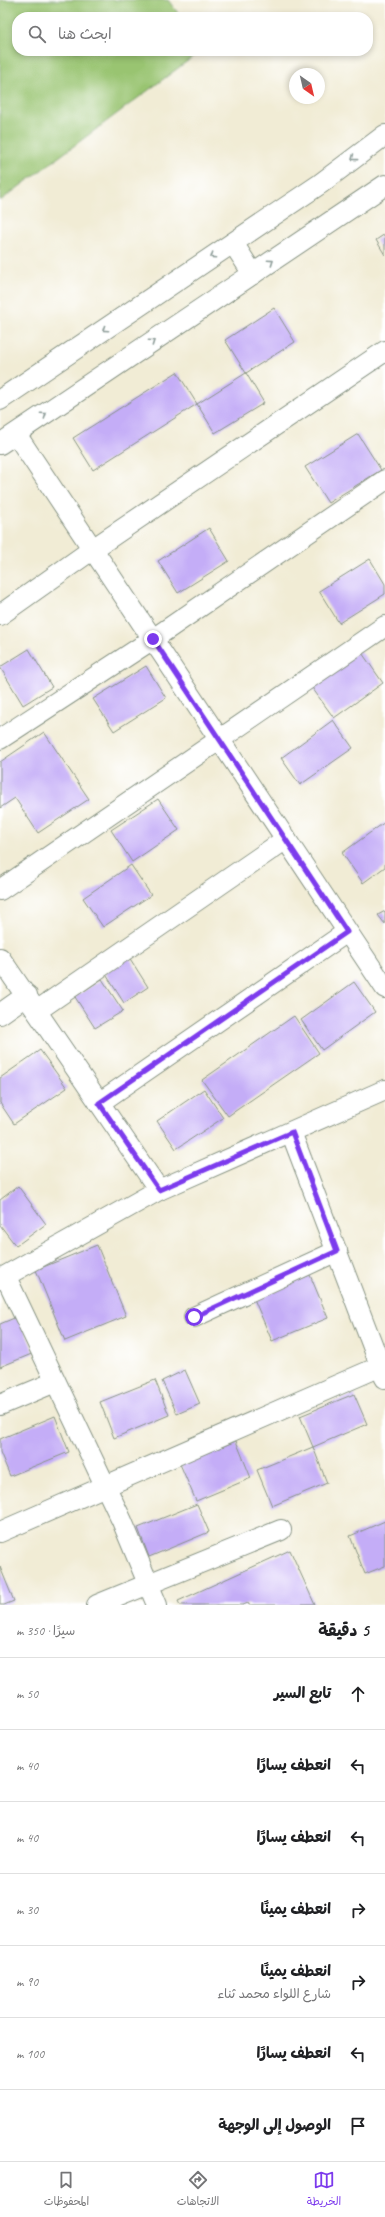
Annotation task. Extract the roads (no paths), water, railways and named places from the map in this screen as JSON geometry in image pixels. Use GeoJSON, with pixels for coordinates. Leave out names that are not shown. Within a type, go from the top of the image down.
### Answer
{"type":"FeatureCollection","features":[{"type":"Feature","properties":{"kind":"street"},"geometry":{"type":"LineString","coordinates":[[0,400],[320,184],[385,135]]}},
{"type":"Feature","properties":{"kind":"street"},"geometry":{"type":"LineString","coordinates":[[385,185],[8,439],[93,549],[385,988]]}},
{"type":"Feature","properties":{"kind":"street"},"geometry":{"type":"LineString","coordinates":[[233,243],[253,274]]}},
{"type":"Feature","properties":{"kind":"street"},"geometry":{"type":"LineString","coordinates":[[0,615],[93,549],[385,351]]}},
{"type":"Feature","properties":{"kind":"street"},"geometry":{"type":"LineString","coordinates":[[0,739],[153,639],[385,480]]}},
{"type":"Feature","properties":{"kind":"street"},"geometry":{"type":"LineString","coordinates":[[0,890],[218,739],[385,626]]}},
{"type":"Feature","properties":{"kind":"street"},"geometry":{"type":"LineString","coordinates":[[0,1014],[32,1003],[286,839]]}},
{"type":"Feature","properties":{"kind":"street"},"geometry":{"type":"LineString","coordinates":[[99,1103],[347,932]]}},
{"type":"Feature","properties":{"kind":"street"},"geometry":{"type":"LineString","coordinates":[[0,958],[159,1190]]}},
{"type":"Feature","properties":{"kind":"street"},"geometry":{"type":"LineString","coordinates":[[157,1605],[122,1521],[3,1278],[159,1190],[385,1090]]}},
{"type":"Feature","properties":{"kind":"street"},"geometry":{"type":"LineString","coordinates":[[0,1532],[104,1485],[383,1372],[292,1132]]}},
{"type":"Feature","properties":{"kind":"street"},"geometry":{"type":"LineString","coordinates":[[194,1317],[337,1251]]}},
{"type":"Feature","properties":{"kind":"street"},"geometry":{"type":"LineString","coordinates":[[0,1405],[55,1382]]}},
{"type":"Feature","properties":{"kind":"street"},"geometry":{"type":"LineString","coordinates":[[98,1605],[148,1583],[281,1530]]}}]}
